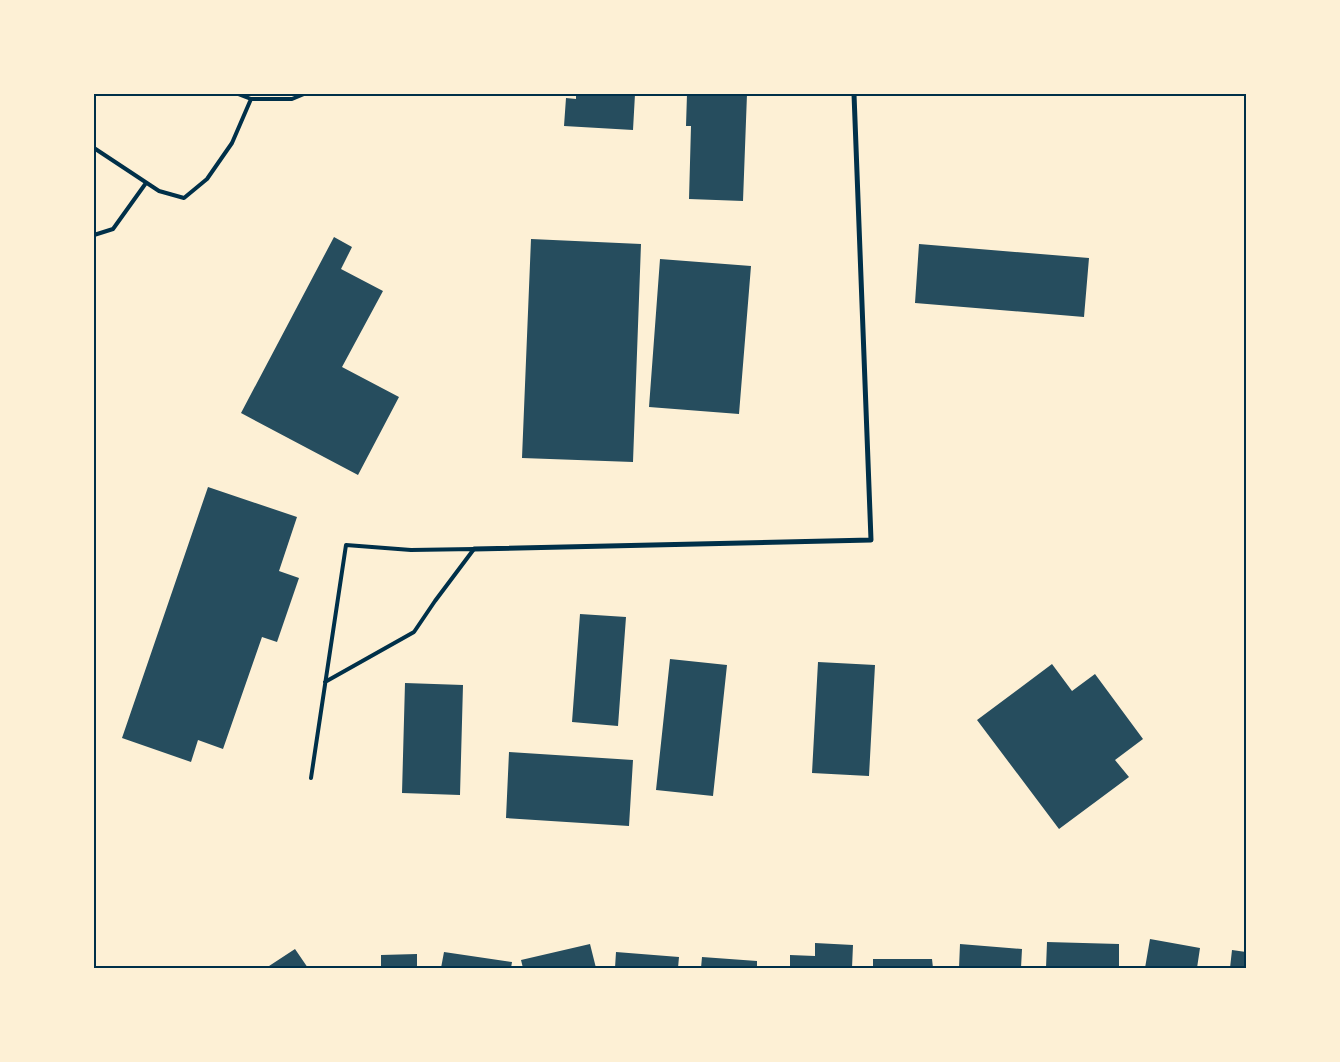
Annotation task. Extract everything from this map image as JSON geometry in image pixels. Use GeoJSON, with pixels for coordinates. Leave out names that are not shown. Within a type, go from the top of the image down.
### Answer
{"type":"FeatureCollection","features":[{"type":"Feature","properties":{"kind":"street"},"geometry":{"type":"LineString","coordinates":[[474,549],[871,540],[854,94]]}},
{"type":"Feature","properties":{"kind":"lane"},"geometry":{"type":"LineString","coordinates":[[238,94],[251,98],[292,99],[304,94]]}},
{"type":"Feature","properties":{"kind":"lane"},"geometry":{"type":"LineString","coordinates":[[94,148],[159,192],[184,198],[207,179],[232,143],[251,98]]}},
{"type":"Feature","properties":{"kind":"lane"},"geometry":{"type":"LineString","coordinates":[[94,235],[114,229],[146,183]]}},
{"type":"Feature","properties":{"kind":"lane"},"geometry":{"type":"LineString","coordinates":[[311,778],[346,545],[411,550],[474,549]]}},
{"type":"Feature","properties":{"kind":"lane"},"geometry":{"type":"LineString","coordinates":[[325,682],[414,632],[474,549]]}},
{"type":"Feature","properties":{"kind":"building"},"geometry":{"type":"Polygon","coordinates":[[[576,94],[635,94],[633,130],[564,126],[566,98],[576,99],[576,94]]]}},
{"type":"Feature","properties":{"kind":"building"},"geometry":{"type":"Polygon","coordinates":[[[687,94],[747,94],[743,201],[689,199],[691,126],[686,126],[687,94]]]}},
{"type":"Feature","properties":{"kind":"building"},"geometry":{"type":"Polygon","coordinates":[[[334,237],[352,247],[341,269],[383,291],[342,367],[399,397],[358,475],[241,413],[334,237]]]}},
{"type":"Feature","properties":{"kind":"building"},"geometry":{"type":"Polygon","coordinates":[[[531,239],[641,244],[633,462],[522,458],[531,239]]]}},
{"type":"Feature","properties":{"kind":"building"},"geometry":{"type":"Polygon","coordinates":[[[919,244],[1089,258],[1084,317],[915,303],[919,244]]]}},
{"type":"Feature","properties":{"kind":"building"},"geometry":{"type":"Polygon","coordinates":[[[660,259],[751,266],[739,414],[649,407],[660,259]]]}},
{"type":"Feature","properties":{"kind":"building"},"geometry":{"type":"Polygon","coordinates":[[[208,487],[297,517],[279,571],[299,578],[277,642],[262,637],[223,749],[198,740],[191,762],[122,738],[208,487]]]}},
{"type":"Feature","properties":{"kind":"building"},"geometry":{"type":"Polygon","coordinates":[[[580,614],[626,617],[618,726],[572,722],[580,614]]]}},
{"type":"Feature","properties":{"kind":"building"},"geometry":{"type":"Polygon","coordinates":[[[670,659],[727,665],[713,796],[656,790],[670,659]]]}},
{"type":"Feature","properties":{"kind":"building"},"geometry":{"type":"Polygon","coordinates":[[[818,662],[875,665],[869,776],[812,773],[818,662]]]}},
{"type":"Feature","properties":{"kind":"building"},"geometry":{"type":"Polygon","coordinates":[[[1052,664],[1072,691],[1095,674],[1143,739],[1115,760],[1129,777],[1059,829],[977,720],[1052,664]]]}},
{"type":"Feature","properties":{"kind":"building"},"geometry":{"type":"Polygon","coordinates":[[[405,683],[463,685],[460,795],[402,793],[405,683]]]}},
{"type":"Feature","properties":{"kind":"building"},"geometry":{"type":"Polygon","coordinates":[[[509,752],[633,760],[629,826],[506,818],[509,752]]]}},
{"type":"Feature","properties":{"kind":"building"},"geometry":{"type":"Polygon","coordinates":[[[1150,939],[1200,948],[1197,968],[1145,968],[1150,939]]]}},
{"type":"Feature","properties":{"kind":"building"},"geometry":{"type":"Polygon","coordinates":[[[1047,942],[1119,944],[1119,968],[1046,968],[1047,942]]]}},
{"type":"Feature","properties":{"kind":"building"},"geometry":{"type":"Polygon","coordinates":[[[815,943],[853,945],[852,968],[790,968],[790,955],[815,956],[815,943]]]}},
{"type":"Feature","properties":{"kind":"building"},"geometry":{"type":"Polygon","coordinates":[[[590,944],[596,968],[523,968],[521,960],[590,944]]]}},
{"type":"Feature","properties":{"kind":"building"},"geometry":{"type":"Polygon","coordinates":[[[960,944],[1022,949],[1021,968],[959,968],[960,944]]]}},
{"type":"Feature","properties":{"kind":"building"},"geometry":{"type":"Polygon","coordinates":[[[295,949],[308,968],[266,968],[295,949]]]}},
{"type":"Feature","properties":{"kind":"building"},"geometry":{"type":"Polygon","coordinates":[[[1232,950],[1246,952],[1246,968],[1230,968],[1232,950]]]}},
{"type":"Feature","properties":{"kind":"building"},"geometry":{"type":"Polygon","coordinates":[[[444,952],[512,962],[511,968],[441,968],[444,952]]]}},
{"type":"Feature","properties":{"kind":"building"},"geometry":{"type":"Polygon","coordinates":[[[616,952],[679,957],[678,968],[615,968],[616,952]]]}},
{"type":"Feature","properties":{"kind":"building"},"geometry":{"type":"Polygon","coordinates":[[[417,954],[417,968],[381,968],[381,955],[417,954]]]}},
{"type":"Feature","properties":{"kind":"building"},"geometry":{"type":"Polygon","coordinates":[[[702,957],[757,961],[757,968],[701,968],[702,957]]]}},
{"type":"Feature","properties":{"kind":"building"},"geometry":{"type":"Polygon","coordinates":[[[873,959],[932,959],[933,968],[873,968],[873,959]]]}}]}
